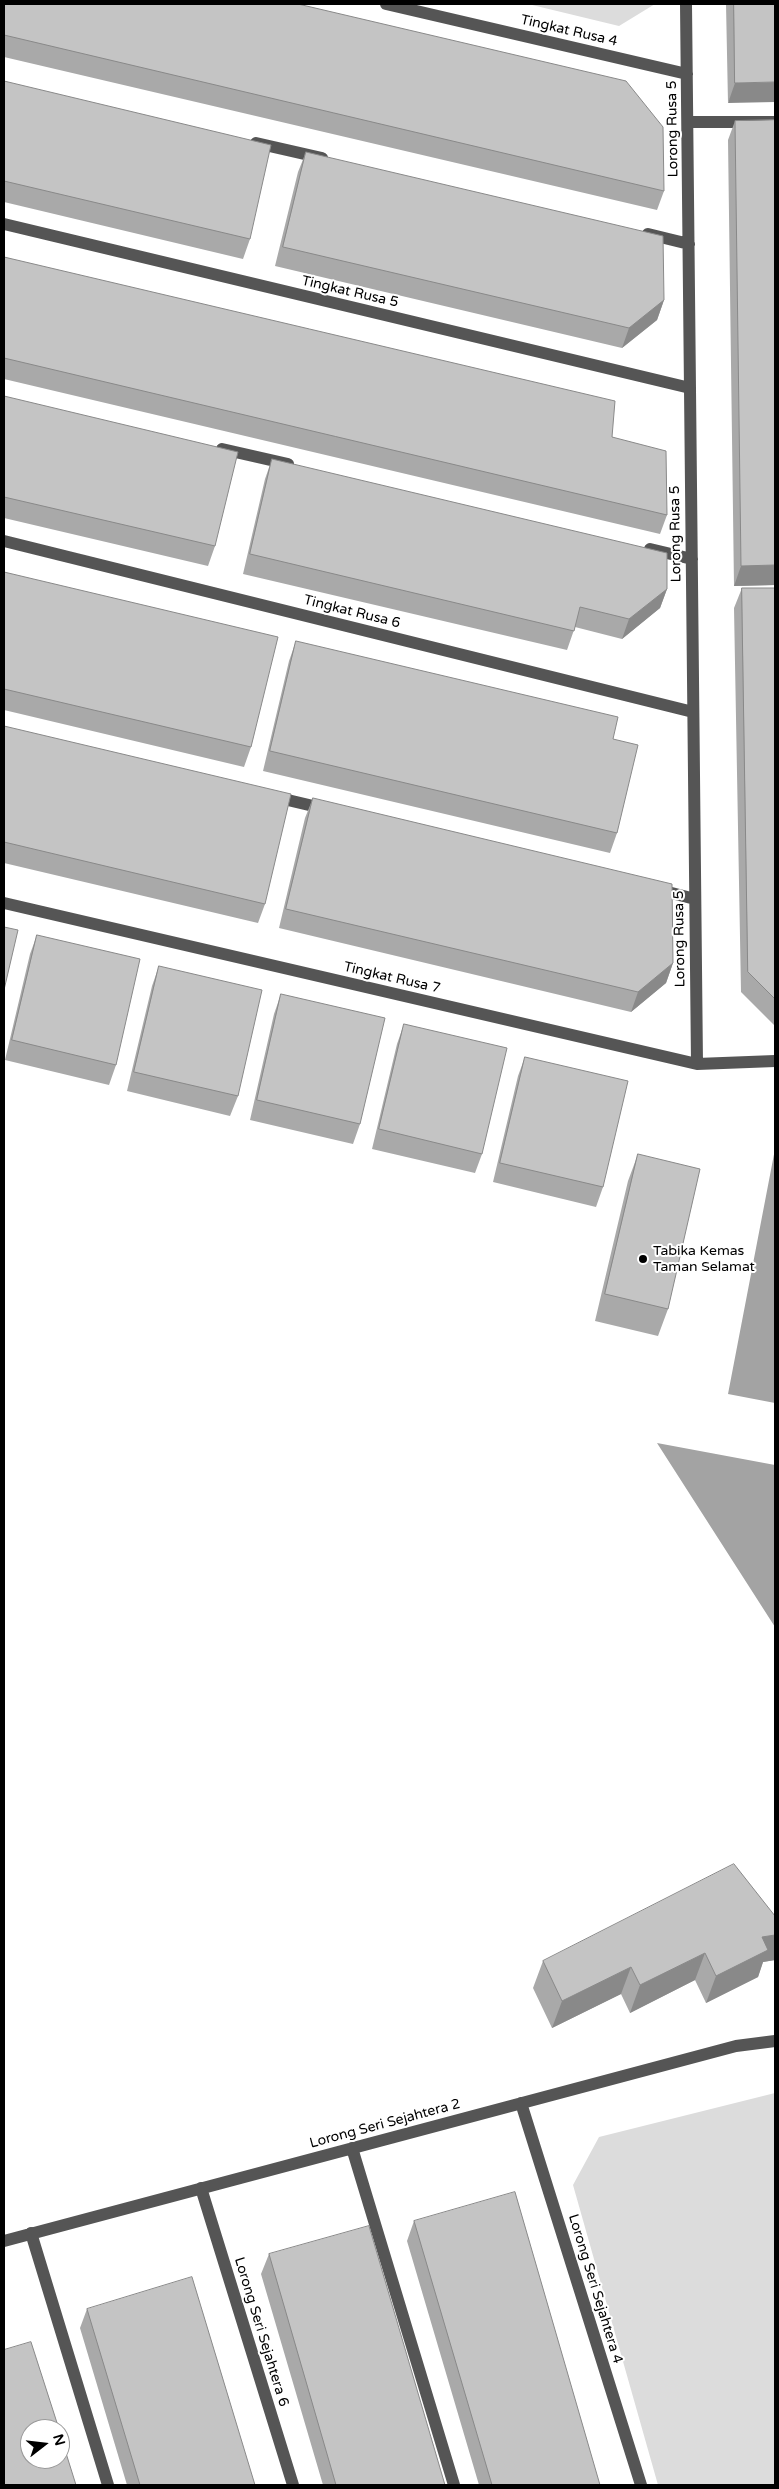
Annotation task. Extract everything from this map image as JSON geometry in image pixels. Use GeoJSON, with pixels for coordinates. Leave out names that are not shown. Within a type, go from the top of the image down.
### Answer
{"type":"FeatureCollection","features":[{"type":"Feature","properties":{"kind":"street","name":"Tingkat Rusa 4"},"geometry":{"type":"LineString","coordinates":[[386,4],[687,74]]}},
{"type":"Feature","properties":{"kind":"street","name":"Lorong Rusa 5"},"geometry":{"type":"LineString","coordinates":[[686,4],[697,1064]]}},
{"type":"Feature","properties":{"kind":"street"},"geometry":{"type":"LineString","coordinates":[[688,122],[775,122]]}},
{"type":"Feature","properties":{"kind":"street"},"geometry":{"type":"LineString","coordinates":[[245,140],[332,160]]}},
{"type":"Feature","properties":{"kind":"street","name":"Tingkat Rusa 5"},"geometry":{"type":"LineString","coordinates":[[4,224],[690,388]]}},
{"type":"Feature","properties":{"kind":"street"},"geometry":{"type":"LineString","coordinates":[[631,230],[689,244]]}},
{"type":"Feature","properties":{"kind":"street"},"geometry":{"type":"LineString","coordinates":[[207,446],[304,468]]}},
{"type":"Feature","properties":{"kind":"street","name":"Tingkat Rusa 6"},"geometry":{"type":"LineString","coordinates":[[4,541],[693,712]]}},
{"type":"Feature","properties":{"kind":"street"},"geometry":{"type":"LineString","coordinates":[[634,545],[692,559]]}},
{"type":"Feature","properties":{"kind":"street"},"geometry":{"type":"LineString","coordinates":[[263,794],[340,813]]}},
{"type":"Feature","properties":{"kind":"street"},"geometry":{"type":"LineString","coordinates":[[647,887],[695,899]]}},
{"type":"Feature","properties":{"kind":"street","name":"Tingkat Rusa 7"},"geometry":{"type":"LineString","coordinates":[[4,903],[697,1064],[775,1061]]}},
{"type":"Feature","properties":{"kind":"street","name":"Lorong Seri Sejahtera 2"},"geometry":{"type":"LineString","coordinates":[[4,2241],[736,2046],[775,2041]]}},
{"type":"Feature","properties":{"kind":"street","name":"Lorong Seri Sejahtera 4"},"geometry":{"type":"LineString","coordinates":[[521,2103],[641,2485]]}},
{"type":"Feature","properties":{"kind":"street"},"geometry":{"type":"LineString","coordinates":[[352,2148],[454,2485]]}},
{"type":"Feature","properties":{"kind":"street","name":"Lorong Seri Sejahtera 6"},"geometry":{"type":"LineString","coordinates":[[201,2188],[293,2485]]}},
{"type":"Feature","properties":{"kind":"street"},"geometry":{"type":"LineString","coordinates":[[31,2233],[108,2485]]}},
{"type":"Feature","properties":{"kind":"shaded area"},"geometry":{"type":"Polygon","coordinates":[[[528,4],[655,4],[619,26],[528,4]]]}},
{"type":"Feature","properties":{"kind":"shaded area"},"geometry":{"type":"Polygon","coordinates":[[[775,1149],[775,1403],[728,1394],[775,1149]]]}},
{"type":"Feature","properties":{"kind":"shaded area"},"geometry":{"type":"Polygon","coordinates":[[[657,1443],[775,1465],[775,1627],[657,1443]]]}},
{"type":"Feature","properties":{"kind":"shaded area"},"geometry":{"type":"Polygon","coordinates":[[[775,2093],[775,2485],[658,2485],[573,2185],[599,2137],[775,2093]]]}},
{"type":"Feature","properties":{"kind":"building"},"geometry":{"type":"Polygon","coordinates":[[[4,4],[298,4],[626,81],[663,127],[664,191],[4,35],[4,4]]]}},
{"type":"Feature","properties":{"kind":"building"},"geometry":{"type":"Polygon","coordinates":[[[734,4],[775,4],[775,82],[735,83],[734,4]]]}},
{"type":"Feature","properties":{"kind":"building"},"geometry":{"type":"Polygon","coordinates":[[[4,81],[271,145],[250,239],[4,181],[4,81]]]}},
{"type":"Feature","properties":{"kind":"building"},"geometry":{"type":"Polygon","coordinates":[[[775,120],[775,565],[741,566],[735,121],[775,120]]]}},
{"type":"Feature","properties":{"kind":"building"},"geometry":{"type":"Polygon","coordinates":[[[306,152],[663,236],[664,300],[629,328],[283,247],[306,152]]]}},
{"type":"Feature","properties":{"kind":"building"},"geometry":{"type":"Polygon","coordinates":[[[4,257],[615,401],[612,437],[666,451],[667,515],[4,358],[4,257]]]}},
{"type":"Feature","properties":{"kind":"building"},"geometry":{"type":"Polygon","coordinates":[[[4,396],[238,452],[215,546],[4,497],[4,396]]]}},
{"type":"Feature","properties":{"kind":"building"},"geometry":{"type":"Polygon","coordinates":[[[272,459],[667,553],[667,589],[629,619],[580,607],[574,631],[250,554],[272,459]]]}},
{"type":"Feature","properties":{"kind":"building"},"geometry":{"type":"Polygon","coordinates":[[[4,572],[278,637],[251,747],[4,689],[4,572]]]}},
{"type":"Feature","properties":{"kind":"building"},"geometry":{"type":"Polygon","coordinates":[[[742,588],[775,588],[775,999],[748,972],[742,588]]]}},
{"type":"Feature","properties":{"kind":"building"},"geometry":{"type":"Polygon","coordinates":[[[296,641],[618,717],[613,739],[638,745],[617,833],[270,751],[296,641]]]}},
{"type":"Feature","properties":{"kind":"building"},"geometry":{"type":"Polygon","coordinates":[[[4,726],[291,794],[265,904],[4,842],[4,726]]]}},
{"type":"Feature","properties":{"kind":"building"},"geometry":{"type":"Polygon","coordinates":[[[313,798],[672,884],[673,963],[638,992],[286,909],[313,798]]]}},
{"type":"Feature","properties":{"kind":"building"},"geometry":{"type":"Polygon","coordinates":[[[4,927],[18,930],[4,990],[4,927]]]}},
{"type":"Feature","properties":{"kind":"building"},"geometry":{"type":"Polygon","coordinates":[[[37,935],[140,959],[116,1065],[12,1040],[37,935]]]}},
{"type":"Feature","properties":{"kind":"building"},"geometry":{"type":"Polygon","coordinates":[[[159,966],[262,990],[238,1096],[134,1072],[159,966]]]}},
{"type":"Feature","properties":{"kind":"building"},"geometry":{"type":"Polygon","coordinates":[[[281,994],[385,1018],[360,1124],[257,1100],[281,994]]]}},
{"type":"Feature","properties":{"kind":"building"},"geometry":{"type":"Polygon","coordinates":[[[404,1024],[507,1048],[482,1154],[379,1129],[404,1024]]]}},
{"type":"Feature","properties":{"kind":"building"},"geometry":{"type":"Polygon","coordinates":[[[525,1057],[628,1081],[603,1187],[500,1163],[525,1057]]]}},
{"type":"Feature","properties":{"kind":"building","name":"Tabika Kemas Taman Selamat"},"geometry":{"type":"Polygon","coordinates":[[[638,1154],[700,1169],[668,1309],[605,1294],[638,1154]]]}},
{"type":"Feature","properties":{"kind":"building"},"geometry":{"type":"Polygon","coordinates":[[[734,1864],[775,1916],[775,1935],[762,1937],[768,1950],[716,1976],[705,1953],[640,1985],[631,1967],[562,2001],[543,1961],[734,1864]]]}},
{"type":"Feature","properties":{"kind":"building"},"geometry":{"type":"Polygon","coordinates":[[[515,2192],[600,2485],[492,2485],[414,2221],[515,2192]]]}},
{"type":"Feature","properties":{"kind":"building"},"geometry":{"type":"Polygon","coordinates":[[[369,2226],[445,2485],[336,2485],[269,2254],[369,2226]]]}},
{"type":"Feature","properties":{"kind":"building"},"geometry":{"type":"Polygon","coordinates":[[[192,2277],[255,2485],[140,2485],[87,2309],[192,2277]]]}},
{"type":"Feature","properties":{"kind":"building"},"geometry":{"type":"Polygon","coordinates":[[[31,2342],[56,2419],[20,2419],[20,2469],[70,2469],[70,2466],[76,2485],[4,2485],[4,2350],[31,2342]]]}},
{"type":"Feature","properties":{"kind":"place","name":"Tabika Kemas Taman Selamat"},"geometry":{"type":"Point","coordinates":[643,1259]}}]}
